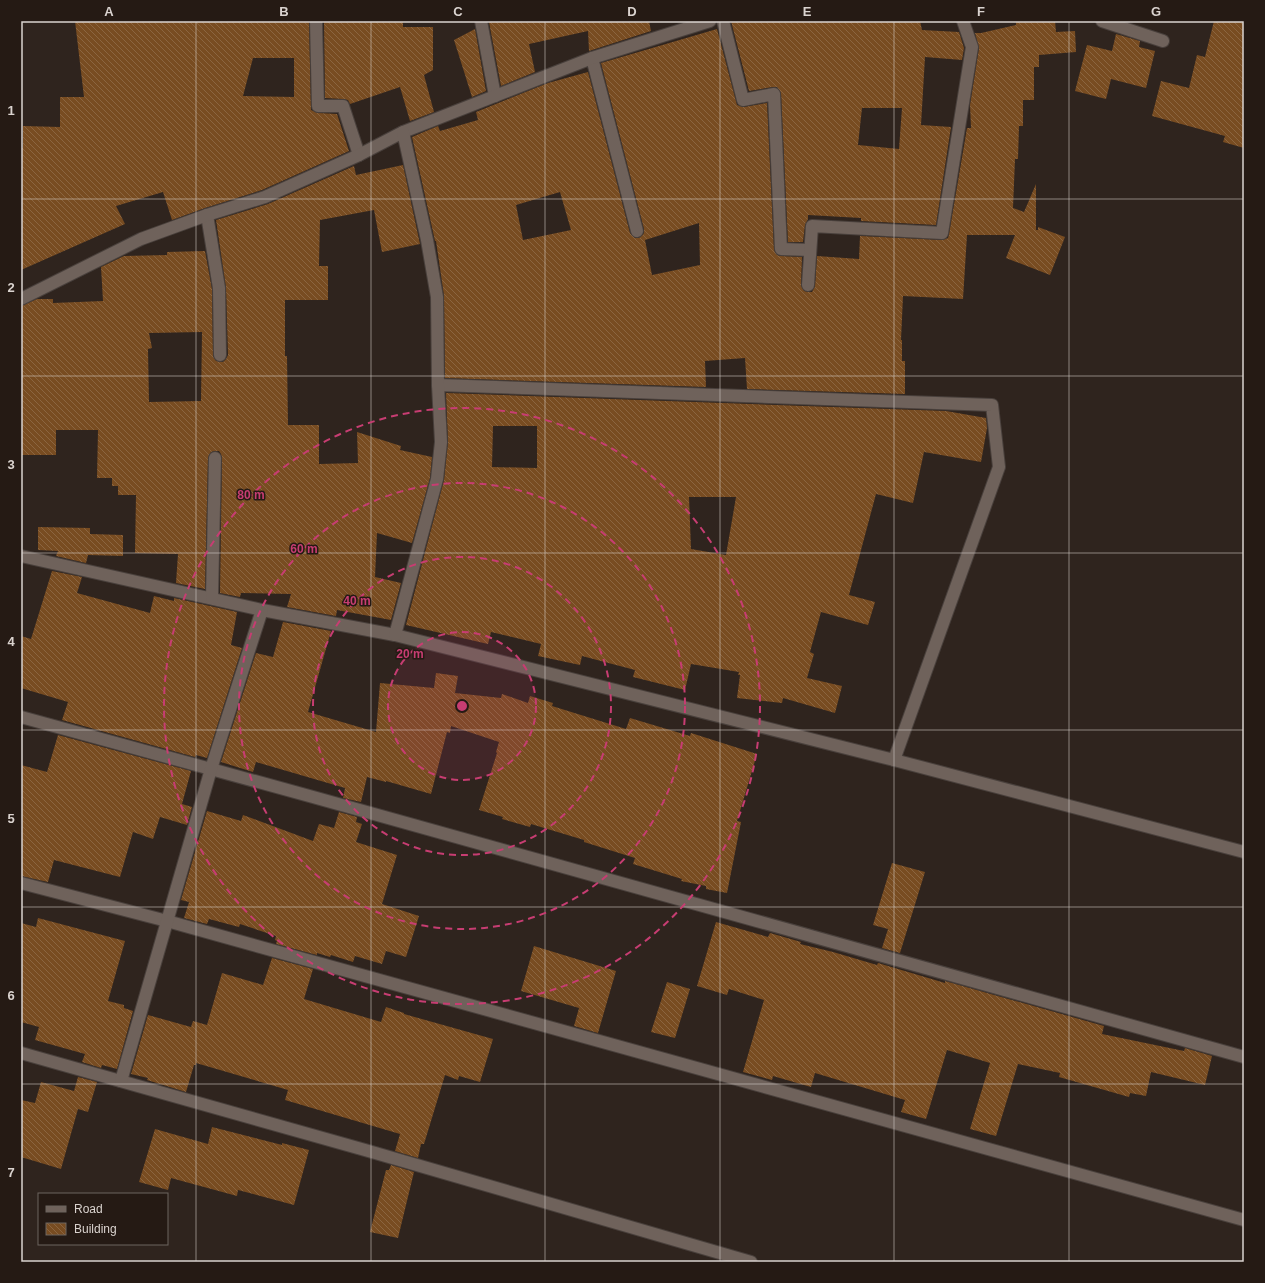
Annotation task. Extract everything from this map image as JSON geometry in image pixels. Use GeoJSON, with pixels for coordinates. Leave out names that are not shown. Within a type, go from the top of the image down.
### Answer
{"type":"FeatureCollection","features":[{"type":"Feature","properties":{"kind":"street"},"geometry":{"type":"LineString","coordinates":[[316,21],[318,106],[343,106],[359,155]]}},
{"type":"Feature","properties":{"kind":"street"},"geometry":{"type":"LineString","coordinates":[[481,21],[495,96]]}},
{"type":"Feature","properties":{"kind":"street"},"geometry":{"type":"LineString","coordinates":[[21,299],[141,239],[207,215],[264,197],[359,155],[403,132],[592,58],[710,21]]}},
{"type":"Feature","properties":{"kind":"street"},"geometry":{"type":"LineString","coordinates":[[723,21],[743,100],[774,94],[781,249],[810,250]]}},
{"type":"Feature","properties":{"kind":"street"},"geometry":{"type":"LineString","coordinates":[[808,285],[812,226],[942,232],[972,47],[963,21]]}},
{"type":"Feature","properties":{"kind":"street"},"geometry":{"type":"LineString","coordinates":[[1102,21],[1163,41]]}},
{"type":"Feature","properties":{"kind":"street"},"geometry":{"type":"LineString","coordinates":[[592,58],[637,231]]}},
{"type":"Feature","properties":{"kind":"street"},"geometry":{"type":"LineString","coordinates":[[395,635],[437,479],[441,442],[438,385],[437,297],[427,240],[403,132]]}},
{"type":"Feature","properties":{"kind":"street"},"geometry":{"type":"LineString","coordinates":[[207,215],[219,288],[220,355]]}},
{"type":"Feature","properties":{"kind":"street"},"geometry":{"type":"LineString","coordinates":[[438,385],[992,405],[999,467],[894,760]]}},
{"type":"Feature","properties":{"kind":"street"},"geometry":{"type":"LineString","coordinates":[[212,598],[215,458]]}},
{"type":"Feature","properties":{"kind":"street"},"geometry":{"type":"LineString","coordinates":[[21,556],[262,610],[395,635],[894,760],[1244,852]]}},
{"type":"Feature","properties":{"kind":"street"},"geometry":{"type":"LineString","coordinates":[[121,1081],[211,769],[262,610]]}},
{"type":"Feature","properties":{"kind":"street"},"geometry":{"type":"LineString","coordinates":[[21,717],[1244,1057]]}},
{"type":"Feature","properties":{"kind":"street"},"geometry":{"type":"LineString","coordinates":[[21,883],[167,921],[1244,1220]]}},
{"type":"Feature","properties":{"kind":"street"},"geometry":{"type":"LineString","coordinates":[[21,1053],[365,1150],[751,1262]]}},
{"type":"Feature","properties":{"kind":"building"},"geometry":{"type":"Polygon","coordinates":[[[75,21],[309,21],[311,110],[318,113],[337,114],[349,151],[262,190],[172,220],[163,192],[116,206],[125,224],[21,270],[21,148],[23,148],[23,126],[60,127],[60,97],[84,97],[75,21]],[[253,58],[243,96],[294,97],[294,58],[253,58]]]}},
{"type":"Feature","properties":{"kind":"building"},"geometry":{"type":"Polygon","coordinates":[[[324,21],[403,21],[403,27],[433,27],[433,70],[424,75],[434,112],[410,121],[400,87],[350,104],[348,100],[325,98],[324,21]]]}},
{"type":"Feature","properties":{"kind":"building"},"geometry":{"type":"Polygon","coordinates":[[[649,21],[651,31],[589,51],[588,31],[529,44],[535,72],[501,86],[489,22],[649,21]]]}},
{"type":"Feature","properties":{"kind":"building"},"geometry":{"type":"Polygon","coordinates":[[[731,21],[920,21],[922,30],[959,32],[964,48],[962,60],[925,57],[921,125],[951,127],[936,225],[861,221],[861,218],[808,215],[803,242],[788,242],[781,93],[777,87],[749,91],[731,21]],[[862,108],[858,145],[899,149],[902,108],[862,108]]]}},
{"type":"Feature","properties":{"kind":"building"},"geometry":{"type":"Polygon","coordinates":[[[1016,21],[1055,21],[1056,32],[1075,31],[1076,52],[1039,55],[1039,67],[1034,67],[1034,100],[1023,100],[1023,126],[1019,126],[1018,159],[1015,159],[1013,208],[1024,212],[1036,184],[1036,230],[1038,230],[1038,227],[1065,237],[1050,275],[1006,258],[1015,235],[967,235],[963,299],[903,296],[901,340],[902,361],[905,361],[905,394],[747,389],[745,358],[705,361],[706,387],[445,378],[444,296],[436,241],[412,137],[438,126],[440,131],[478,120],[476,112],[548,83],[588,72],[630,233],[635,238],[639,238],[644,233],[644,229],[601,63],[717,29],[737,105],[744,107],[767,103],[774,250],[777,255],[780,256],[802,257],[801,285],[804,291],[812,292],[815,286],[817,256],[859,259],[860,236],[942,240],[948,238],[967,128],[971,128],[970,105],[979,48],[975,33],[1016,25],[1016,21]],[[560,192],[516,205],[523,240],[571,230],[560,192]],[[699,223],[645,240],[652,275],[700,265],[699,223]]]}},
{"type":"Feature","properties":{"kind":"building"},"geometry":{"type":"Polygon","coordinates":[[[1214,21],[1244,21],[1244,148],[1223,142],[1225,136],[1152,116],[1161,81],[1189,88],[1197,55],[1205,57],[1214,21]]]}},
{"type":"Feature","properties":{"kind":"building"},"geometry":{"type":"Polygon","coordinates":[[[475,29],[486,91],[472,97],[454,40],[475,29]]]}},
{"type":"Feature","properties":{"kind":"building"},"geometry":{"type":"Polygon","coordinates":[[[1116,34],[1140,41],[1139,47],[1155,51],[1146,88],[1111,79],[1106,99],[1075,91],[1087,45],[1112,51],[1116,34]]]}},
{"type":"Feature","properties":{"kind":"building"},"geometry":{"type":"Polygon","coordinates":[[[403,165],[420,244],[382,252],[374,210],[320,220],[319,266],[328,266],[328,300],[285,300],[285,356],[287,356],[288,425],[319,425],[319,464],[358,463],[357,432],[401,446],[400,450],[432,457],[430,478],[412,543],[377,533],[375,577],[401,583],[391,620],[337,610],[336,616],[287,607],[291,594],[241,593],[240,597],[220,593],[222,458],[219,451],[211,452],[208,458],[205,589],[176,583],[178,554],[135,553],[136,495],[118,495],[118,486],[112,486],[112,478],[97,478],[98,430],[56,430],[56,455],[21,455],[21,306],[37,299],[53,299],[53,303],[103,301],[101,267],[124,256],[167,255],[167,252],[205,251],[212,289],[213,356],[216,361],[223,362],[228,355],[226,288],[216,220],[268,204],[354,166],[356,175],[403,165]],[[202,332],[149,333],[152,348],[148,349],[149,402],[201,401],[202,332]]]}},
{"type":"Feature","properties":{"kind":"building"},"geometry":{"type":"Polygon","coordinates":[[[446,393],[946,411],[986,418],[987,428],[981,462],[924,452],[913,503],[876,494],[849,595],[875,602],[868,625],[821,612],[810,652],[814,654],[807,678],[842,686],[835,713],[783,698],[782,703],[737,698],[740,675],[738,675],[739,672],[691,664],[685,690],[633,677],[635,670],[582,656],[580,665],[538,656],[541,644],[491,632],[488,644],[406,625],[444,480],[448,442],[446,393]],[[493,426],[492,467],[537,468],[537,426],[493,426]],[[689,497],[691,549],[726,555],[736,497],[689,497]]]}},
{"type":"Feature","properties":{"kind":"building"},"geometry":{"type":"Polygon","coordinates":[[[38,527],[90,528],[90,534],[123,535],[123,556],[88,555],[86,563],[56,556],[58,551],[38,550],[38,527]]]}},
{"type":"Feature","properties":{"kind":"building"},"geometry":{"type":"Polygon","coordinates":[[[52,571],[82,577],[77,593],[150,613],[154,596],[174,601],[174,598],[237,612],[231,645],[242,648],[207,758],[196,755],[195,757],[62,720],[68,702],[21,688],[21,636],[31,639],[52,571]]]}},
{"type":"Feature","properties":{"kind":"building"},"geometry":{"type":"Polygon","coordinates":[[[283,622],[331,631],[308,712],[376,732],[380,683],[434,688],[436,673],[458,676],[455,693],[501,698],[502,694],[528,703],[530,696],[553,703],[552,706],[626,729],[630,718],[690,736],[691,733],[757,754],[737,821],[741,822],[727,893],[706,889],[706,886],[681,881],[682,879],[633,864],[635,858],[584,842],[584,840],[531,824],[530,827],[502,819],[503,817],[479,810],[499,742],[451,726],[450,733],[447,732],[431,794],[367,777],[361,802],[343,798],[345,788],[256,762],[253,772],[221,762],[256,653],[273,657],[283,622]]]}},
{"type":"Feature","properties":{"kind":"building"},"geometry":{"type":"Polygon","coordinates":[[[58,735],[191,771],[182,804],[192,807],[187,825],[160,817],[153,839],[133,832],[120,877],[54,860],[48,882],[21,876],[21,765],[47,772],[58,735]]]}},
{"type":"Feature","properties":{"kind":"building"},"geometry":{"type":"Polygon","coordinates":[[[207,811],[241,821],[243,815],[313,841],[319,824],[334,828],[339,812],[357,817],[356,822],[362,824],[356,842],[397,855],[382,904],[419,916],[406,957],[386,951],[382,964],[355,956],[353,962],[331,955],[330,957],[317,953],[317,955],[276,944],[276,936],[240,924],[239,927],[209,919],[207,924],[184,918],[189,902],[181,900],[207,811]]]}},
{"type":"Feature","properties":{"kind":"building"},"geometry":{"type":"Polygon","coordinates":[[[892,863],[925,872],[900,953],[882,948],[888,929],[873,925],[892,863]]]}},
{"type":"Feature","properties":{"kind":"building"},"geometry":{"type":"Polygon","coordinates":[[[38,918],[125,941],[108,1001],[124,1005],[124,1008],[133,1011],[117,1069],[102,1065],[101,1068],[82,1062],[85,1054],[35,1040],[39,1027],[21,1022],[21,923],[36,927],[38,918]]]}},
{"type":"Feature","properties":{"kind":"building"},"geometry":{"type":"Polygon","coordinates":[[[716,922],[768,937],[770,933],[801,942],[800,944],[877,965],[878,963],[945,983],[945,981],[1104,1026],[1102,1034],[1184,1051],[1185,1048],[1212,1056],[1205,1085],[1151,1072],[1146,1096],[1130,1093],[1129,1097],[1059,1077],[1060,1073],[1018,1064],[996,1136],[970,1129],[990,1063],[947,1050],[926,1119],[901,1112],[905,1100],[815,1073],[811,1087],[773,1076],[772,1080],[743,1072],[764,1000],[729,989],[727,995],[697,986],[716,922]]]}},
{"type":"Feature","properties":{"kind":"building"},"geometry":{"type":"Polygon","coordinates":[[[534,946],[616,971],[598,1033],[574,1026],[579,1008],[521,991],[534,946]]]}},
{"type":"Feature","properties":{"kind":"building"},"geometry":{"type":"Polygon","coordinates":[[[272,958],[313,969],[304,999],[381,1022],[386,1007],[404,1014],[493,1039],[480,1082],[459,1076],[458,1080],[445,1075],[424,1144],[421,1144],[418,1158],[395,1151],[400,1134],[285,1100],[288,1090],[196,1063],[196,1065],[194,1065],[186,1092],[147,1080],[148,1078],[131,1074],[148,1015],[191,1027],[193,1021],[207,1025],[222,973],[263,985],[272,958]]]}},
{"type":"Feature","properties":{"kind":"building"},"geometry":{"type":"Polygon","coordinates":[[[667,982],[690,989],[675,1038],[651,1032],[667,982]]]}},
{"type":"Feature","properties":{"kind":"building"},"geometry":{"type":"Polygon","coordinates":[[[78,1077],[97,1082],[88,1112],[78,1109],[61,1169],[21,1157],[21,1100],[35,1103],[41,1082],[74,1091],[78,1077]]]}},
{"type":"Feature","properties":{"kind":"building"},"geometry":{"type":"Polygon","coordinates":[[[212,1127],[282,1145],[282,1143],[309,1150],[294,1205],[238,1190],[237,1196],[171,1178],[168,1190],[139,1182],[155,1129],[208,1144],[212,1127]]]}},
{"type":"Feature","properties":{"kind":"building"},"geometry":{"type":"Polygon","coordinates":[[[391,1165],[414,1172],[398,1238],[370,1232],[386,1170],[389,1170],[391,1165]]]}}]}
